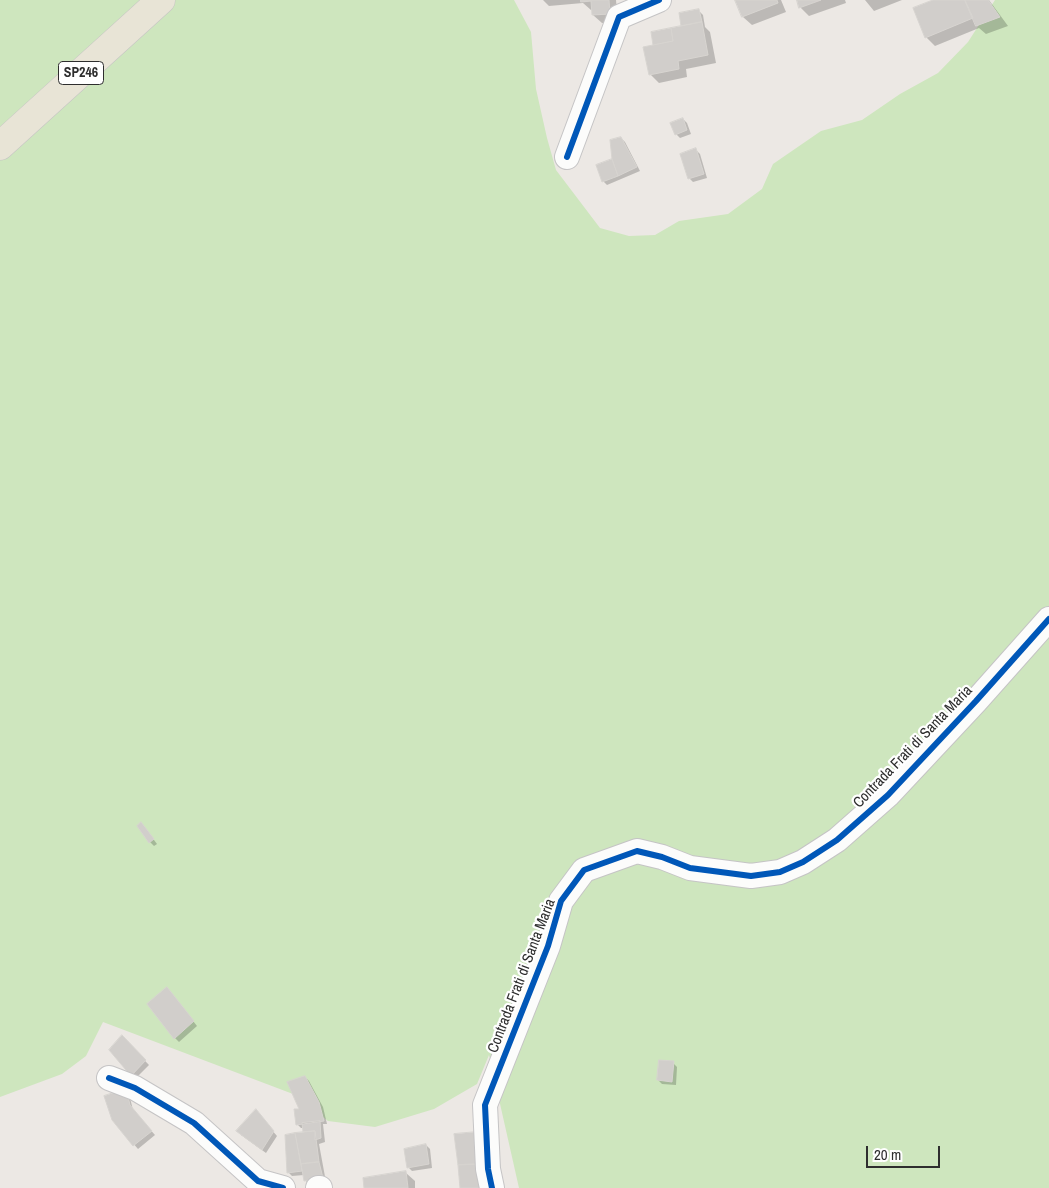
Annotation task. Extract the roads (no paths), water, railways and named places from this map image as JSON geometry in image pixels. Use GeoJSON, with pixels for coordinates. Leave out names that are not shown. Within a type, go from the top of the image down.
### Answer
{"type":"FeatureCollection","features":[{"type":"Feature","properties":{"kind":"main road","name":"SP246"},"geometry":{"type":"LineString","coordinates":[[0,146],[161,0]]}},
{"type":"Feature","properties":{"kind":"street"},"geometry":{"type":"LineString","coordinates":[[567,157],[618,8],[659,0]]}},
{"type":"Feature","properties":{"kind":"street","name":"Contrada Frati di Santa Maria"},"geometry":{"type":"LineString","coordinates":[[492,1188],[488,1169],[485,1105],[548,946],[561,901],[584,870],[637,851],[690,868],[751,876],[780,872],[803,862],[838,840],[888,796],[1049,619]]}},
{"type":"Feature","properties":{"kind":"street"},"geometry":{"type":"LineString","coordinates":[[109,1078],[135,1088],[194,1124],[258,1181],[283,1188]]}}]}
